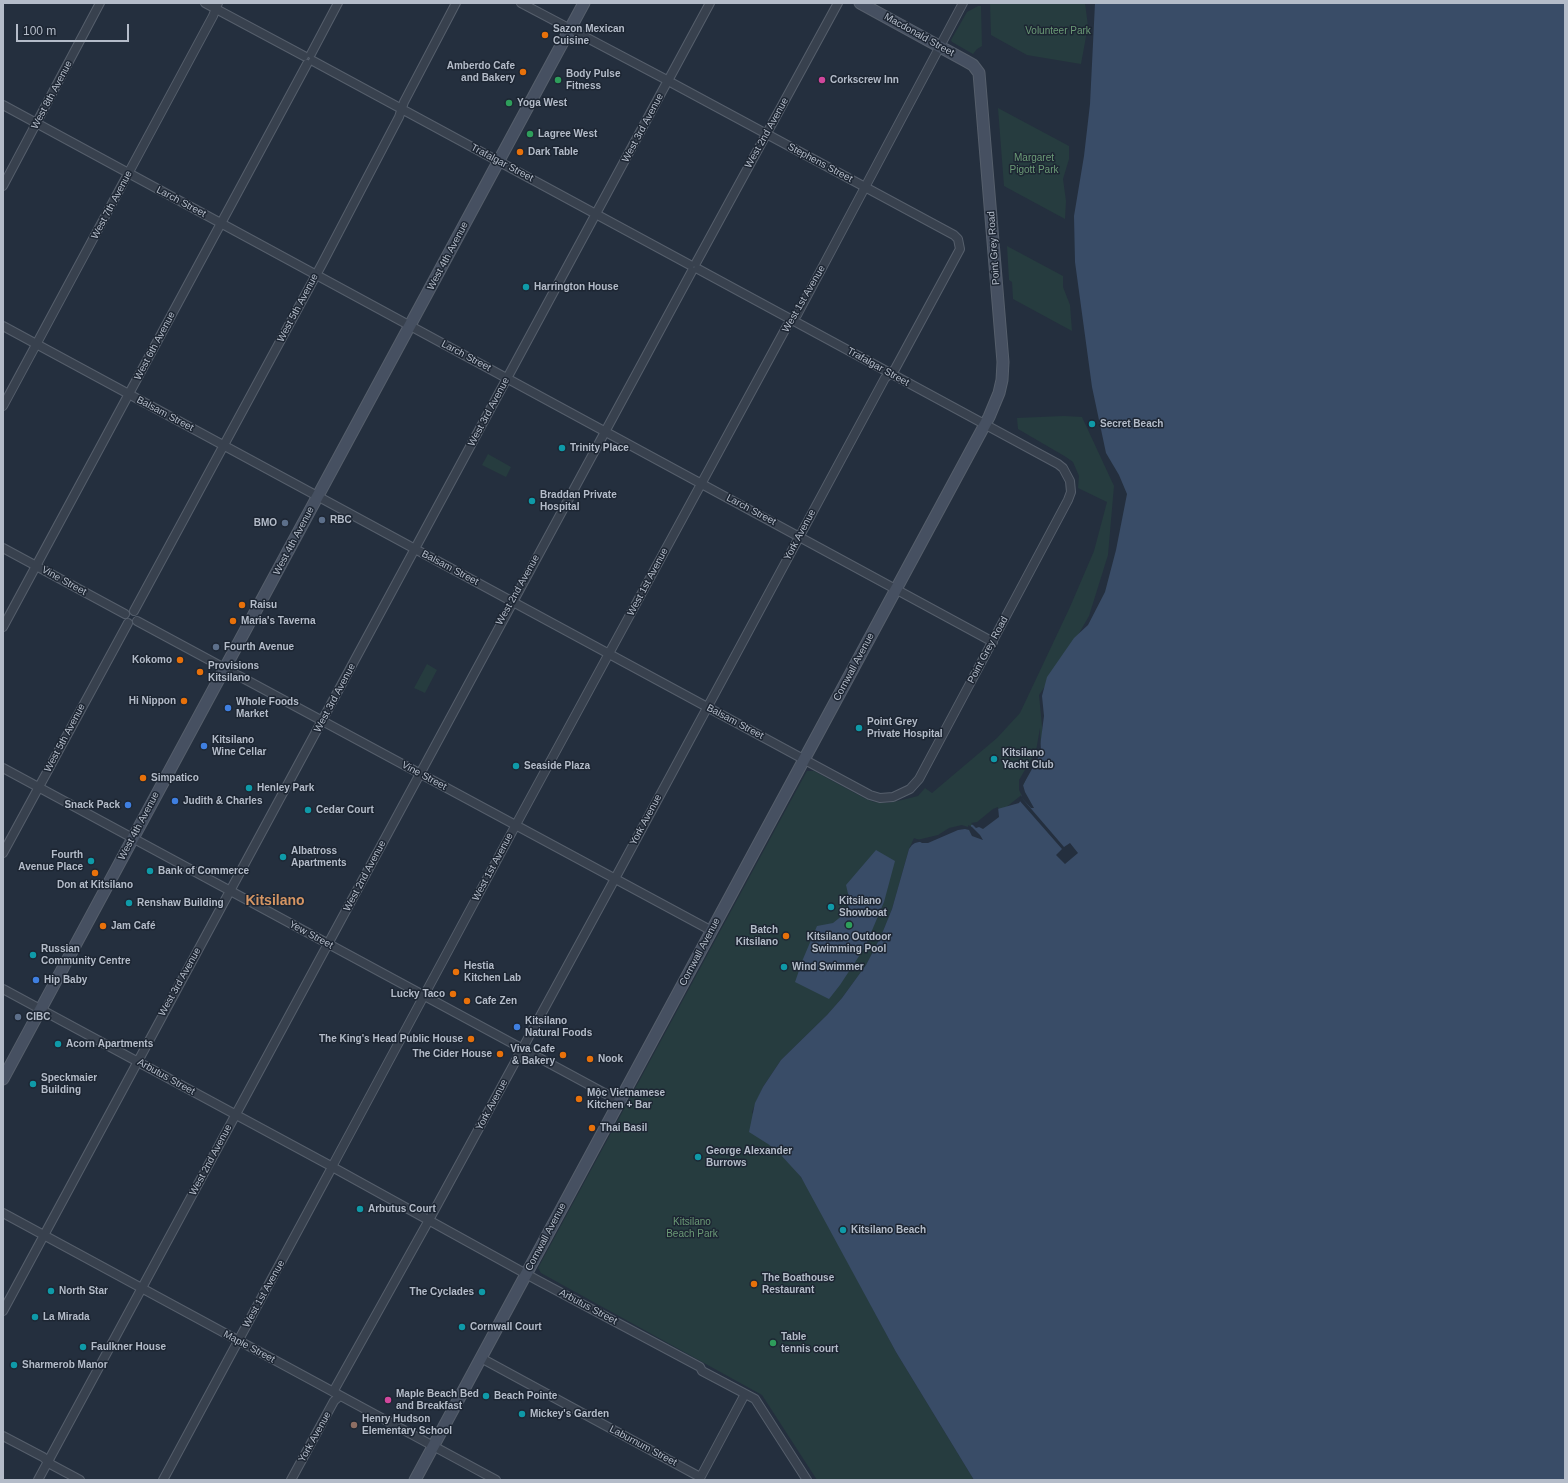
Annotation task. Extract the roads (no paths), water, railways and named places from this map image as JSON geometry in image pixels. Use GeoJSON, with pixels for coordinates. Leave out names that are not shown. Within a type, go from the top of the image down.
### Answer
{"type":"FeatureCollection","features":[{"type":"Feature","properties":{"kind":"main road","name":"West 4th Avenue"},"geometry":{"type":"LineString","coordinates":[[3,1079],[584,3]]}},
{"type":"Feature","properties":{"kind":"main road","name":"Macdonald Street"},"geometry":{"type":"LineString","coordinates":[[860,3],[973,65],[977,69]]}},
{"type":"Feature","properties":{"kind":"main road","name":"Point Grey Road"},"geometry":{"type":"LineString","coordinates":[[977,69],[980,80],[1003,362],[1002,380],[999,393],[994,407],[985,424]]}},
{"type":"Feature","properties":{"kind":"main road","name":"Cornwall Avenue"},"geometry":{"type":"LineString","coordinates":[[415,1480],[985,424]]}},
{"type":"Feature","properties":{"kind":"street","name":"West 8th Avenue"},"geometry":{"type":"LineString","coordinates":[[3,186],[100,3]]}},
{"type":"Feature","properties":{"kind":"street","name":"Trafalgar Street"},"geometry":{"type":"LineString","coordinates":[[205,3],[217,6],[309,59],[498,162],[1058,464],[1063,468],[1070,481],[1071,492],[1068,500]]}},
{"type":"Feature","properties":{"kind":"street","name":"West 6th Avenue"},"geometry":{"type":"LineString","coordinates":[[3,627],[338,3]]}},
{"type":"Feature","properties":{"kind":"street","name":"West 5th Avenue"},"geometry":{"type":"LineString","coordinates":[[134,611],[316,275],[399,117],[404,102],[456,3]]}},
{"type":"Feature","properties":{"kind":"street","name":"Stephens Street"},"geometry":{"type":"LineString","coordinates":[[521,3],[954,235],[958,239],[960,249]]}},
{"type":"Feature","properties":{"kind":"street","name":"West 3rd Avenue"},"geometry":{"type":"LineString","coordinates":[[3,1311],[710,3]]}},
{"type":"Feature","properties":{"kind":"street","name":"West 2nd Avenue"},"geometry":{"type":"LineString","coordinates":[[38,1480],[512,602],[838,3]]}},
{"type":"Feature","properties":{"kind":"street","name":"West 1st Avenue"},"geometry":{"type":"LineString","coordinates":[[163,1480],[701,483],[787,326],[797,315],[963,3]]}},
{"type":"Feature","properties":{"kind":"street","name":"West 7th Avenue"},"geometry":{"type":"LineString","coordinates":[[3,406],[129,174],[217,6]]}},
{"type":"Feature","properties":{"kind":"street","name":"Larch Street"},"geometry":{"type":"LineString","coordinates":[[3,105],[993,642]]}},
{"type":"Feature","properties":{"kind":"street","name":"York Avenue"},"geometry":{"type":"LineString","coordinates":[[291,1480],[429,1220],[615,879],[799,536],[885,378],[895,369],[960,249]]}},
{"type":"Feature","properties":{"kind":"street","name":"Balsam Street"},"geometry":{"type":"LineString","coordinates":[[3,326],[128,395],[224,445],[870,795],[887,798],[900,794]]}},
{"type":"Feature","properties":{"kind":"street","name":"Point Grey Road"},"geometry":{"type":"LineString","coordinates":[[900,794],[910,789],[919,779],[1068,500]]}},
{"type":"Feature","properties":{"kind":"street","name":"Vine Street"},"geometry":{"type":"LineString","coordinates":[[3,548],[125,614]]}},
{"type":"Feature","properties":{"kind":"street"},"geometry":{"type":"LineString","coordinates":[[128,611],[134,611],[137,614],[137,621],[134,624],[128,624],[125,620],[125,614],[128,611]]}},
{"type":"Feature","properties":{"kind":"street","name":"Vine Street"},"geometry":{"type":"LineString","coordinates":[[137,621],[712,931]]}},
{"type":"Feature","properties":{"kind":"street","name":"West 5th Avenue"},"geometry":{"type":"LineString","coordinates":[[3,853],[128,624]]}},
{"type":"Feature","properties":{"kind":"street","name":"Yew Street"},"geometry":{"type":"LineString","coordinates":[[3,768],[619,1101]]}},
{"type":"Feature","properties":{"kind":"street","name":"Arbutus Street"},"geometry":{"type":"LineString","coordinates":[[3,989],[700,1367],[702,1371],[757,1401],[807,1480]]}},
{"type":"Feature","properties":{"kind":"street","name":"Maple Street"},"geometry":{"type":"LineString","coordinates":[[3,1213],[496,1480]]}},
{"type":"Feature","properties":{"kind":"street","name":"Laburnum Street"},"geometry":{"type":"LineString","coordinates":[[481,1358],[700,1478]]}},
{"type":"Feature","properties":{"kind":"street"},"geometry":{"type":"LineString","coordinates":[[700,1478],[745,1394]]}},
{"type":"Feature","properties":{"kind":"street"},"geometry":{"type":"LineString","coordinates":[[3,1436],[43,1457],[52,1465],[80,1480]]}},
{"type":"Feature","properties":{"kind":"water"},"geometry":{"type":"Polygon","coordinates":[[[1095,3],[1565,3],[1565,1480],[974,1480],[896,1352],[801,1177],[780,1154],[768,1144],[749,1132],[755,1103],[763,1087],[781,1060],[827,1015],[842,998],[866,965],[881,936],[892,909],[909,849],[912,845],[939,837],[950,830],[971,828],[971,825],[978,824],[994,810],[1019,803],[1022,798],[1021,790],[1038,752],[1041,739],[1044,716],[1042,696],[1047,677],[1074,638],[1088,625],[1105,592],[1116,550],[1127,494],[1119,475],[1106,453],[1092,387],[1075,262],[1074,216],[1084,156],[1090,104],[1095,3]]]}},
{"type":"Feature","properties":{"kind":"water","name":"Kitsilano Outdoor Swimming Pool"},"geometry":{"type":"Polygon","coordinates":[[[876,850],[895,861],[884,902],[865,947],[829,999],[795,982],[817,926],[833,923],[843,915],[848,907],[849,898],[846,885],[876,850]]]}},
{"type":"Feature","properties":{"kind":"place","name":"Sazon Mexican Cuisine"},"geometry":{"type":"Point","coordinates":[545,35]}},
{"type":"Feature","properties":{"kind":"place","name":"Amberdo Cafe and Bakery"},"geometry":{"type":"Point","coordinates":[523,72]}},
{"type":"Feature","properties":{"kind":"place","name":"Body Pulse Fitness"},"geometry":{"type":"Point","coordinates":[558,80]}},
{"type":"Feature","properties":{"kind":"place","name":"Corkscrew Inn"},"geometry":{"type":"Point","coordinates":[822,80]}},
{"type":"Feature","properties":{"kind":"place","name":"Yoga West"},"geometry":{"type":"Point","coordinates":[509,103]}},
{"type":"Feature","properties":{"kind":"place","name":"Lagree West"},"geometry":{"type":"Point","coordinates":[530,134]}},
{"type":"Feature","properties":{"kind":"place","name":"Dark Table"},"geometry":{"type":"Point","coordinates":[520,152]}},
{"type":"Feature","properties":{"kind":"place","name":"Harrington House"},"geometry":{"type":"Point","coordinates":[526,287]}},
{"type":"Feature","properties":{"kind":"place","name":"Secret Beach"},"geometry":{"type":"Point","coordinates":[1092,424]}},
{"type":"Feature","properties":{"kind":"place","name":"Trinity Place"},"geometry":{"type":"Point","coordinates":[562,448]}},
{"type":"Feature","properties":{"kind":"place","name":"Braddan Private Hospital"},"geometry":{"type":"Point","coordinates":[532,501]}},
{"type":"Feature","properties":{"kind":"place","name":"RBC"},"geometry":{"type":"Point","coordinates":[322,520]}},
{"type":"Feature","properties":{"kind":"place","name":"BMO"},"geometry":{"type":"Point","coordinates":[285,523]}},
{"type":"Feature","properties":{"kind":"place","name":"Raisu"},"geometry":{"type":"Point","coordinates":[242,605]}},
{"type":"Feature","properties":{"kind":"place","name":"Maria's Taverna"},"geometry":{"type":"Point","coordinates":[233,621]}},
{"type":"Feature","properties":{"kind":"place","name":"Fourth Avenue"},"geometry":{"type":"Point","coordinates":[216,647]}},
{"type":"Feature","properties":{"kind":"place","name":"Kokomo"},"geometry":{"type":"Point","coordinates":[180,660]}},
{"type":"Feature","properties":{"kind":"place","name":"Provisions Kitsilano"},"geometry":{"type":"Point","coordinates":[200,672]}},
{"type":"Feature","properties":{"kind":"place","name":"Hi Nippon"},"geometry":{"type":"Point","coordinates":[184,701]}},
{"type":"Feature","properties":{"kind":"place","name":"Whole Foods Market"},"geometry":{"type":"Point","coordinates":[228,708]}},
{"type":"Feature","properties":{"kind":"place","name":"Point Grey Private Hospital"},"geometry":{"type":"Point","coordinates":[859,728]}},
{"type":"Feature","properties":{"kind":"place","name":"Kitsilano Wine Cellar"},"geometry":{"type":"Point","coordinates":[204,746]}},
{"type":"Feature","properties":{"kind":"place","name":"Kitsilano Yacht Club"},"geometry":{"type":"Point","coordinates":[994,759]}},
{"type":"Feature","properties":{"kind":"place","name":"Seaside Plaza"},"geometry":{"type":"Point","coordinates":[516,766]}},
{"type":"Feature","properties":{"kind":"place","name":"Simpatico"},"geometry":{"type":"Point","coordinates":[143,778]}},
{"type":"Feature","properties":{"kind":"place","name":"Henley Park"},"geometry":{"type":"Point","coordinates":[249,788]}},
{"type":"Feature","properties":{"kind":"place","name":"Judith & Charles"},"geometry":{"type":"Point","coordinates":[175,801]}},
{"type":"Feature","properties":{"kind":"place","name":"Snack Pack"},"geometry":{"type":"Point","coordinates":[128,805]}},
{"type":"Feature","properties":{"kind":"place","name":"Cedar Court"},"geometry":{"type":"Point","coordinates":[308,810]}},
{"type":"Feature","properties":{"kind":"place","name":"Albatross Apartments"},"geometry":{"type":"Point","coordinates":[283,857]}},
{"type":"Feature","properties":{"kind":"place","name":"Fourth Avenue Place"},"geometry":{"type":"Point","coordinates":[91,861]}},
{"type":"Feature","properties":{"kind":"place","name":"Bank of Commerce"},"geometry":{"type":"Point","coordinates":[150,871]}},
{"type":"Feature","properties":{"kind":"place","name":"Don at Kitsilano"},"geometry":{"type":"Point","coordinates":[95,873]}},
{"type":"Feature","properties":{"kind":"place","name":"Renshaw Building"},"geometry":{"type":"Point","coordinates":[129,903]}},
{"type":"Feature","properties":{"kind":"place","name":"Kitsilano Showboat"},"geometry":{"type":"Point","coordinates":[831,907]}},
{"type":"Feature","properties":{"kind":"place","name":"Kitsilano Outdoor Swimming Pool"},"geometry":{"type":"Point","coordinates":[849,925]}},
{"type":"Feature","properties":{"kind":"place","name":"Jam Café"},"geometry":{"type":"Point","coordinates":[103,926]}},
{"type":"Feature","properties":{"kind":"place","name":"Batch Kitsilano"},"geometry":{"type":"Point","coordinates":[786,936]}},
{"type":"Feature","properties":{"kind":"place","name":"Russian Community Centre"},"geometry":{"type":"Point","coordinates":[33,955]}},
{"type":"Feature","properties":{"kind":"place","name":"Wind Swimmer"},"geometry":{"type":"Point","coordinates":[784,967]}},
{"type":"Feature","properties":{"kind":"place","name":"Hestia Kitchen Lab"},"geometry":{"type":"Point","coordinates":[456,972]}},
{"type":"Feature","properties":{"kind":"place","name":"Hip Baby"},"geometry":{"type":"Point","coordinates":[36,980]}},
{"type":"Feature","properties":{"kind":"place","name":"Lucky Taco"},"geometry":{"type":"Point","coordinates":[453,994]}},
{"type":"Feature","properties":{"kind":"place","name":"Cafe Zen"},"geometry":{"type":"Point","coordinates":[467,1001]}},
{"type":"Feature","properties":{"kind":"place","name":"CIBC"},"geometry":{"type":"Point","coordinates":[18,1017]}},
{"type":"Feature","properties":{"kind":"place","name":"Kitsilano Natural Foods"},"geometry":{"type":"Point","coordinates":[517,1027]}},
{"type":"Feature","properties":{"kind":"place","name":"The King's Head Public House"},"geometry":{"type":"Point","coordinates":[471,1039]}},
{"type":"Feature","properties":{"kind":"place","name":"Acorn Apartments"},"geometry":{"type":"Point","coordinates":[58,1044]}},
{"type":"Feature","properties":{"kind":"place","name":"The Cider House"},"geometry":{"type":"Point","coordinates":[500,1054]}},
{"type":"Feature","properties":{"kind":"place","name":"Viva Cafe & Bakery"},"geometry":{"type":"Point","coordinates":[563,1055]}},
{"type":"Feature","properties":{"kind":"place","name":"Nook"},"geometry":{"type":"Point","coordinates":[590,1059]}},
{"type":"Feature","properties":{"kind":"place","name":"Speckmaier Building"},"geometry":{"type":"Point","coordinates":[33,1084]}},
{"type":"Feature","properties":{"kind":"place","name":"Mộc Vietnamese Kitchen + Bar"},"geometry":{"type":"Point","coordinates":[579,1099]}},
{"type":"Feature","properties":{"kind":"place","name":"Thai Basil"},"geometry":{"type":"Point","coordinates":[592,1128]}},
{"type":"Feature","properties":{"kind":"place","name":"George Alexander Burrows"},"geometry":{"type":"Point","coordinates":[698,1157]}},
{"type":"Feature","properties":{"kind":"place","name":"Arbutus Court"},"geometry":{"type":"Point","coordinates":[360,1209]}},
{"type":"Feature","properties":{"kind":"place","name":"Kitsilano Beach"},"geometry":{"type":"Point","coordinates":[843,1230]}},
{"type":"Feature","properties":{"kind":"place","name":"The Boathouse Restaurant"},"geometry":{"type":"Point","coordinates":[754,1284]}},
{"type":"Feature","properties":{"kind":"place","name":"North Star"},"geometry":{"type":"Point","coordinates":[51,1291]}},
{"type":"Feature","properties":{"kind":"place","name":"The Cyclades"},"geometry":{"type":"Point","coordinates":[482,1292]}},
{"type":"Feature","properties":{"kind":"place","name":"La Mirada"},"geometry":{"type":"Point","coordinates":[35,1317]}},
{"type":"Feature","properties":{"kind":"place","name":"Cornwall Court"},"geometry":{"type":"Point","coordinates":[462,1327]}},
{"type":"Feature","properties":{"kind":"place","name":"Table tennis court"},"geometry":{"type":"Point","coordinates":[773,1343]}},
{"type":"Feature","properties":{"kind":"place","name":"Faulkner House"},"geometry":{"type":"Point","coordinates":[83,1347]}},
{"type":"Feature","properties":{"kind":"place","name":"Sharmerob Manor"},"geometry":{"type":"Point","coordinates":[14,1365]}},
{"type":"Feature","properties":{"kind":"place","name":"Beach Pointe"},"geometry":{"type":"Point","coordinates":[486,1396]}},
{"type":"Feature","properties":{"kind":"place","name":"Maple Beach Bed and Breakfast"},"geometry":{"type":"Point","coordinates":[388,1400]}},
{"type":"Feature","properties":{"kind":"place","name":"Mickey's Garden"},"geometry":{"type":"Point","coordinates":[522,1414]}},
{"type":"Feature","properties":{"kind":"place","name":"Henry Hudson Elementary School"},"geometry":{"type":"Point","coordinates":[354,1425]}},
{"type":"Feature","properties":{"kind":"district","name":"Kitsilano"},"geometry":{"type":"Point","coordinates":[275,901]}},
{"type":"Feature","properties":{"kind":"park label","name":"Volunteer Park"},"geometry":{"type":"Point","coordinates":[1058,31]}},
{"type":"Feature","properties":{"kind":"park label","name":"Margaret Pigott Park"},"geometry":{"type":"Point","coordinates":[1034,164]}},
{"type":"Feature","properties":{"kind":"park label","name":"Kitsilano Beach Park"},"geometry":{"type":"Point","coordinates":[692,1228]}}]}
